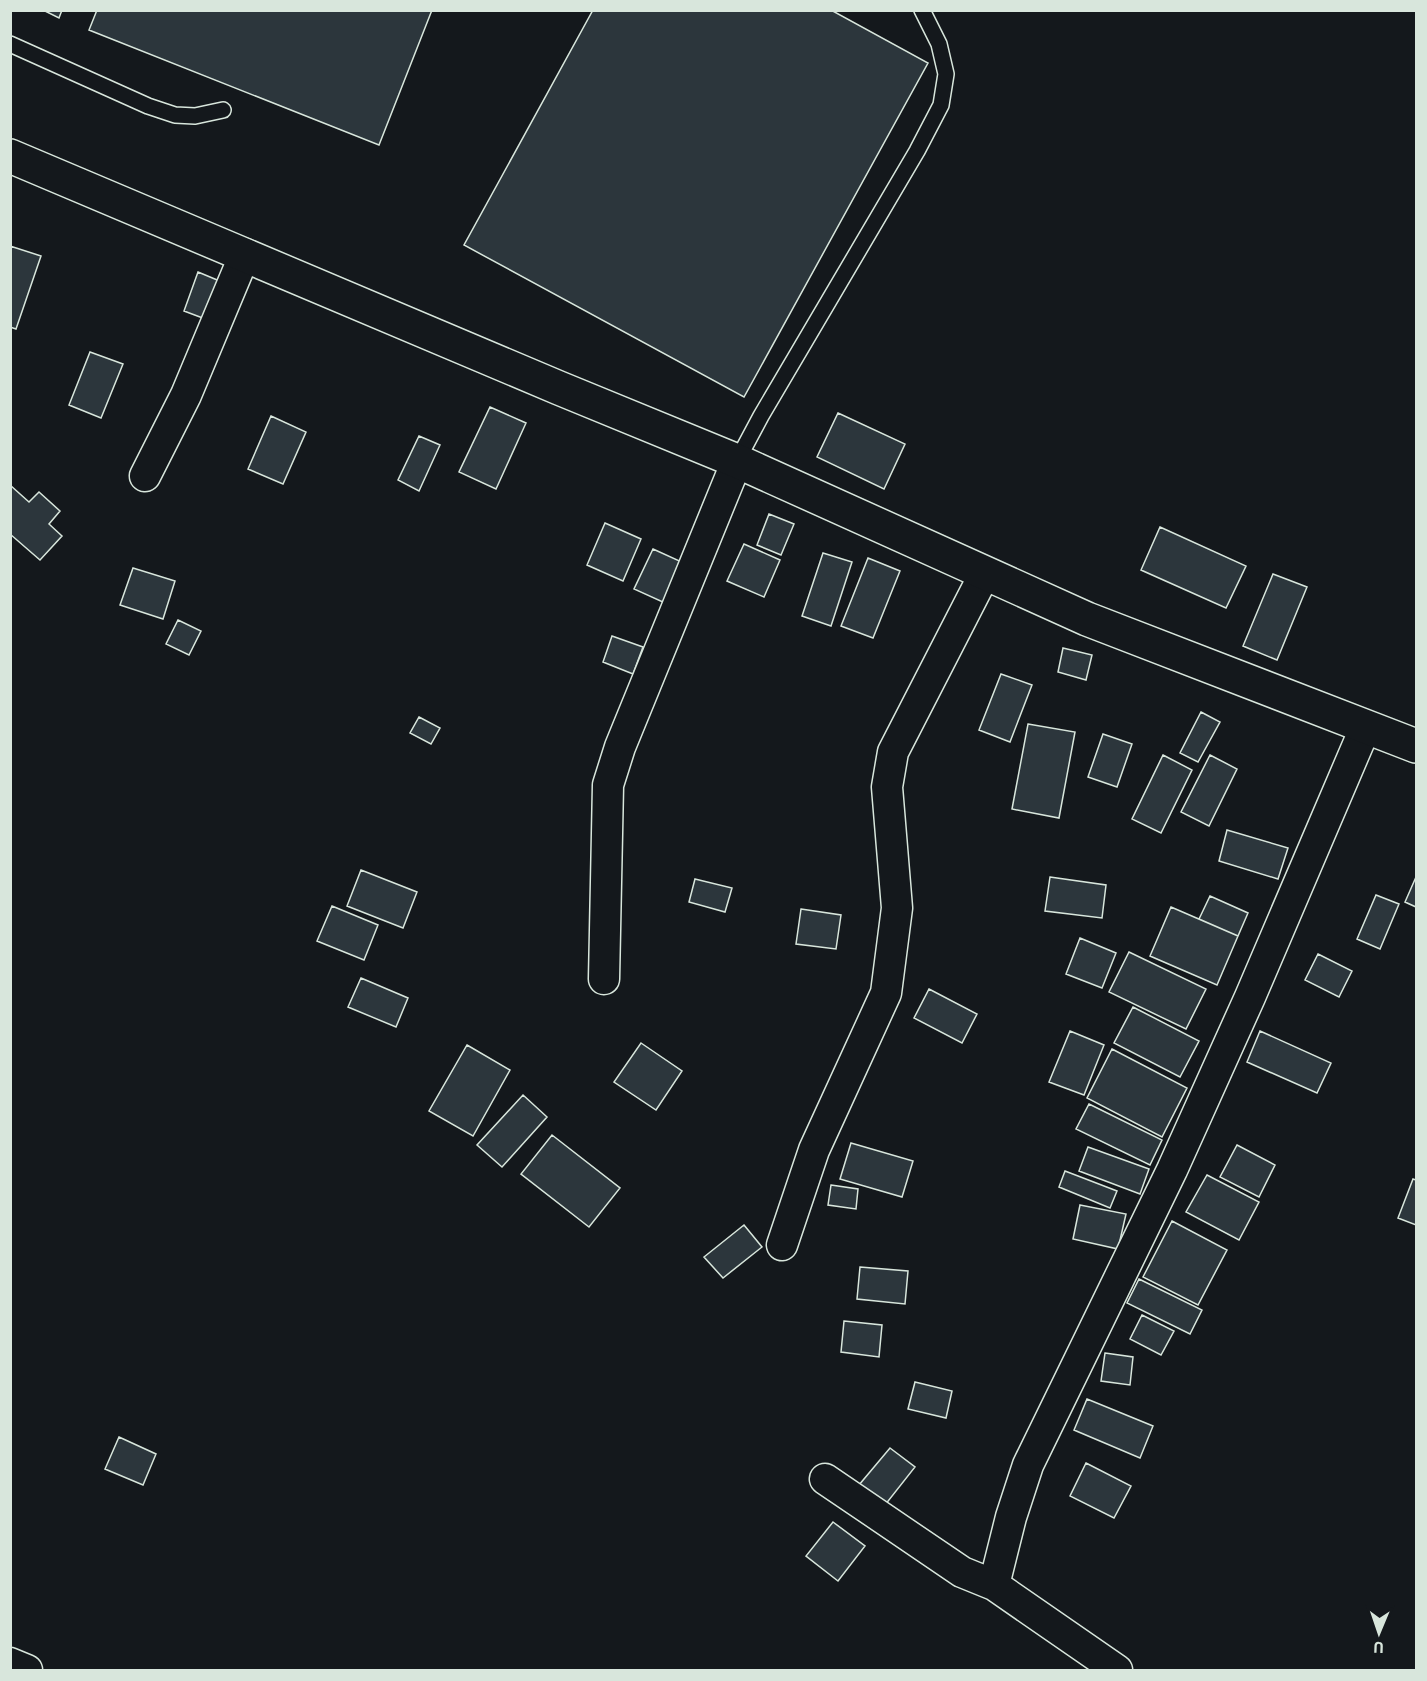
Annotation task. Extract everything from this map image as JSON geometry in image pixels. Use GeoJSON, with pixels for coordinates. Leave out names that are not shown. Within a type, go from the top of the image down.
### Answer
{"type":"FeatureCollection","features":[{"type":"Feature","properties":{"kind":"street"},"geometry":{"type":"LineString","coordinates":[[10,156],[737,461],[1087,619],[1416,747]]}},
{"type":"Feature","properties":{"kind":"street"},"geometry":{"type":"LineString","coordinates":[[145,476],[186,396],[245,254]]}},
{"type":"Feature","properties":{"kind":"street"},"geometry":{"type":"LineString","coordinates":[[604,979],[608,785],[620,747],[737,461]]}},
{"type":"Feature","properties":{"kind":"street"},"geometry":{"type":"LineString","coordinates":[[782,1245],[814,1150],[886,993],[897,908],[887,787],[893,752],[985,573]]}},
{"type":"Feature","properties":{"kind":"street"},"geometry":{"type":"LineString","coordinates":[[994,1586],[1011,1517],[1028,1465],[1172,1170],[1250,997],[1366,726]]}},
{"type":"Feature","properties":{"kind":"street"},"geometry":{"type":"LineString","coordinates":[[825,1479],[962,1572],[994,1586],[1117,1671]]}},
{"type":"Feature","properties":{"kind":"street"},"geometry":{"type":"LineString","coordinates":[[10,1663],[27,1671]]}},
{"type":"Feature","properties":{"kind":"lane"},"geometry":{"type":"LineString","coordinates":[[737,461],[761,416],[917,151],[941,105],[946,74],[939,44],[922,10]]}},
{"type":"Feature","properties":{"kind":"lane"},"geometry":{"type":"LineString","coordinates":[[10,44],[148,106],[175,115],[195,116],[223,110]]}},
{"type":"Feature","properties":{"kind":"building"},"geometry":{"type":"Polygon","coordinates":[[[43,10],[62,10],[59,18],[43,10]]]}},
{"type":"Feature","properties":{"kind":"building"},"geometry":{"type":"Polygon","coordinates":[[[97,10],[432,10],[379,145],[89,30],[97,10]]]}},
{"type":"Feature","properties":{"kind":"building"},"geometry":{"type":"Polygon","coordinates":[[[593,10],[831,10],[928,63],[744,397],[464,245],[593,10]]]}},
{"type":"Feature","properties":{"kind":"building"},"geometry":{"type":"Polygon","coordinates":[[[10,246],[41,256],[16,329],[10,327],[10,246]]]}},
{"type":"Feature","properties":{"kind":"building"},"geometry":{"type":"Polygon","coordinates":[[[198,272],[222,282],[208,320],[184,311],[198,272]]]}},
{"type":"Feature","properties":{"kind":"building"},"geometry":{"type":"Polygon","coordinates":[[[90,352],[123,364],[101,418],[69,405],[90,352]]]}},
{"type":"Feature","properties":{"kind":"building"},"geometry":{"type":"Polygon","coordinates":[[[490,407],[526,423],[496,489],[459,472],[490,407]]]}},
{"type":"Feature","properties":{"kind":"building"},"geometry":{"type":"Polygon","coordinates":[[[838,413],[905,444],[884,489],[817,457],[838,413]]]}},
{"type":"Feature","properties":{"kind":"building"},"geometry":{"type":"Polygon","coordinates":[[[271,416],[306,432],[283,484],[248,469],[271,416]]]}},
{"type":"Feature","properties":{"kind":"building"},"geometry":{"type":"Polygon","coordinates":[[[419,436],[440,445],[419,491],[398,480],[419,436]]]}},
{"type":"Feature","properties":{"kind":"building"},"geometry":{"type":"Polygon","coordinates":[[[10,485],[29,502],[39,492],[60,511],[49,524],[62,536],[40,560],[10,534],[10,485]]]}},
{"type":"Feature","properties":{"kind":"building"},"geometry":{"type":"Polygon","coordinates":[[[769,514],[794,524],[781,555],[757,545],[769,514]]]}},
{"type":"Feature","properties":{"kind":"building"},"geometry":{"type":"Polygon","coordinates":[[[605,523],[641,539],[623,581],[587,565],[605,523]]]}},
{"type":"Feature","properties":{"kind":"building"},"geometry":{"type":"Polygon","coordinates":[[[1160,527],[1246,566],[1226,608],[1141,570],[1160,527]]]}},
{"type":"Feature","properties":{"kind":"building"},"geometry":{"type":"Polygon","coordinates":[[[744,544],[780,560],[764,597],[727,581],[744,544]]]}},
{"type":"Feature","properties":{"kind":"building"},"geometry":{"type":"Polygon","coordinates":[[[653,549],[684,563],[665,603],[634,589],[653,549]]]}},
{"type":"Feature","properties":{"kind":"building"},"geometry":{"type":"Polygon","coordinates":[[[823,553],[852,562],[831,626],[802,616],[823,553]]]}},
{"type":"Feature","properties":{"kind":"building"},"geometry":{"type":"Polygon","coordinates":[[[868,558],[900,571],[873,638],[841,626],[868,558]]]}},
{"type":"Feature","properties":{"kind":"building"},"geometry":{"type":"Polygon","coordinates":[[[133,568],[175,581],[163,619],[120,605],[133,568]]]}},
{"type":"Feature","properties":{"kind":"building"},"geometry":{"type":"Polygon","coordinates":[[[1273,574],[1307,587],[1277,660],[1243,646],[1273,574]]]}},
{"type":"Feature","properties":{"kind":"building"},"geometry":{"type":"Polygon","coordinates":[[[178,620],[201,631],[189,655],[166,644],[178,620]]]}},
{"type":"Feature","properties":{"kind":"building"},"geometry":{"type":"Polygon","coordinates":[[[612,636],[643,647],[633,674],[603,662],[612,636]]]}},
{"type":"Feature","properties":{"kind":"building"},"geometry":{"type":"Polygon","coordinates":[[[1063,648],[1092,655],[1086,680],[1058,672],[1063,648]]]}},
{"type":"Feature","properties":{"kind":"building"},"geometry":{"type":"Polygon","coordinates":[[[1001,674],[1032,685],[1010,742],[979,730],[1001,674]]]}},
{"type":"Feature","properties":{"kind":"building"},"geometry":{"type":"Polygon","coordinates":[[[1201,712],[1220,722],[1198,762],[1180,753],[1201,712]]]}},
{"type":"Feature","properties":{"kind":"building"},"geometry":{"type":"Polygon","coordinates":[[[419,717],[440,728],[431,744],[410,733],[419,717]]]}},
{"type":"Feature","properties":{"kind":"building"},"geometry":{"type":"Polygon","coordinates":[[[1028,724],[1075,732],[1059,818],[1012,809],[1028,724]]]}},
{"type":"Feature","properties":{"kind":"building"},"geometry":{"type":"Polygon","coordinates":[[[1103,734],[1132,744],[1117,787],[1088,777],[1103,734]]]}},
{"type":"Feature","properties":{"kind":"building"},"geometry":{"type":"Polygon","coordinates":[[[1163,755],[1192,770],[1161,833],[1132,819],[1163,755]]]}},
{"type":"Feature","properties":{"kind":"building"},"geometry":{"type":"Polygon","coordinates":[[[1210,755],[1237,769],[1209,826],[1181,812],[1210,755]]]}},
{"type":"Feature","properties":{"kind":"building"},"geometry":{"type":"Polygon","coordinates":[[[1227,830],[1288,848],[1278,879],[1219,861],[1227,830]]]}},
{"type":"Feature","properties":{"kind":"building"},"geometry":{"type":"Polygon","coordinates":[[[361,870],[417,892],[403,928],[347,906],[361,870]]]}},
{"type":"Feature","properties":{"kind":"building"},"geometry":{"type":"Polygon","coordinates":[[[1050,877],[1106,885],[1102,918],[1045,911],[1050,877]]]}},
{"type":"Feature","properties":{"kind":"building"},"geometry":{"type":"Polygon","coordinates":[[[1416,877],[1416,907],[1405,902],[1416,877]]]}},
{"type":"Feature","properties":{"kind":"building"},"geometry":{"type":"Polygon","coordinates":[[[695,879],[732,888],[725,912],[689,902],[695,879]]]}},
{"type":"Feature","properties":{"kind":"building"},"geometry":{"type":"Polygon","coordinates":[[[1376,895],[1399,904],[1380,949],[1357,939],[1376,895]]]}},
{"type":"Feature","properties":{"kind":"building"},"geometry":{"type":"Polygon","coordinates":[[[1210,896],[1248,913],[1238,936],[1199,919],[1210,896]]]}},
{"type":"Feature","properties":{"kind":"building"},"geometry":{"type":"Polygon","coordinates":[[[332,906],[378,925],[364,960],[317,941],[332,906]]]}},
{"type":"Feature","properties":{"kind":"building"},"geometry":{"type":"Polygon","coordinates":[[[1171,907],[1238,936],[1217,985],[1150,956],[1171,907]]]}},
{"type":"Feature","properties":{"kind":"building"},"geometry":{"type":"Polygon","coordinates":[[[801,909],[841,915],[836,949],[796,944],[801,909]]]}},
{"type":"Feature","properties":{"kind":"building"},"geometry":{"type":"Polygon","coordinates":[[[1080,938],[1116,953],[1102,988],[1066,974],[1080,938]]]}},
{"type":"Feature","properties":{"kind":"building"},"geometry":{"type":"Polygon","coordinates":[[[1129,952],[1206,989],[1186,1029],[1109,992],[1129,952]]]}},
{"type":"Feature","properties":{"kind":"building"},"geometry":{"type":"Polygon","coordinates":[[[1318,954],[1352,971],[1339,997],[1305,980],[1318,954]]]}},
{"type":"Feature","properties":{"kind":"building"},"geometry":{"type":"Polygon","coordinates":[[[361,978],[408,998],[396,1027],[348,1007],[361,978]]]}},
{"type":"Feature","properties":{"kind":"building"},"geometry":{"type":"Polygon","coordinates":[[[929,989],[977,1014],[962,1043],[914,1018],[929,989]]]}},
{"type":"Feature","properties":{"kind":"building"},"geometry":{"type":"Polygon","coordinates":[[[1133,1007],[1199,1041],[1180,1077],[1114,1043],[1133,1007]]]}},
{"type":"Feature","properties":{"kind":"building"},"geometry":{"type":"Polygon","coordinates":[[[1070,1031],[1104,1045],[1084,1095],[1049,1082],[1070,1031]]]}},
{"type":"Feature","properties":{"kind":"building"},"geometry":{"type":"Polygon","coordinates":[[[1260,1031],[1331,1063],[1317,1093],[1247,1062],[1260,1031]]]}},
{"type":"Feature","properties":{"kind":"building"},"geometry":{"type":"Polygon","coordinates":[[[641,1043],[682,1071],[656,1110],[614,1082],[641,1043]]]}},
{"type":"Feature","properties":{"kind":"building"},"geometry":{"type":"Polygon","coordinates":[[[467,1045],[510,1070],[473,1136],[429,1111],[467,1045]]]}},
{"type":"Feature","properties":{"kind":"building"},"geometry":{"type":"Polygon","coordinates":[[[1112,1049],[1187,1088],[1162,1137],[1087,1098],[1112,1049]]]}},
{"type":"Feature","properties":{"kind":"building"},"geometry":{"type":"Polygon","coordinates":[[[523,1095],[547,1117],[502,1167],[477,1145],[523,1095]]]}},
{"type":"Feature","properties":{"kind":"building"},"geometry":{"type":"Polygon","coordinates":[[[1089,1104],[1162,1140],[1150,1165],[1076,1129],[1089,1104]]]}},
{"type":"Feature","properties":{"kind":"building"},"geometry":{"type":"Polygon","coordinates":[[[552,1135],[620,1188],[589,1227],[521,1174],[552,1135]]]}},
{"type":"Feature","properties":{"kind":"building"},"geometry":{"type":"Polygon","coordinates":[[[851,1143],[913,1161],[902,1197],[840,1179],[851,1143]]]}},
{"type":"Feature","properties":{"kind":"building"},"geometry":{"type":"Polygon","coordinates":[[[1237,1145],[1275,1165],[1259,1197],[1220,1177],[1237,1145]]]}},
{"type":"Feature","properties":{"kind":"building"},"geometry":{"type":"Polygon","coordinates":[[[1088,1147],[1149,1169],[1140,1194],[1079,1171],[1088,1147]]]}},
{"type":"Feature","properties":{"kind":"building"},"geometry":{"type":"Polygon","coordinates":[[[1065,1171],[1117,1191],[1110,1208],[1059,1187],[1065,1171]]]}},
{"type":"Feature","properties":{"kind":"building"},"geometry":{"type":"Polygon","coordinates":[[[1207,1175],[1259,1202],[1239,1240],[1186,1212],[1207,1175]]]}},
{"type":"Feature","properties":{"kind":"building"},"geometry":{"type":"Polygon","coordinates":[[[1413,1179],[1416,1180],[1416,1225],[1398,1218],[1413,1179]]]}},
{"type":"Feature","properties":{"kind":"building"},"geometry":{"type":"Polygon","coordinates":[[[831,1185],[858,1189],[856,1209],[828,1205],[831,1185]]]}},
{"type":"Feature","properties":{"kind":"building"},"geometry":{"type":"Polygon","coordinates":[[[1080,1205],[1126,1214],[1118,1249],[1073,1239],[1080,1205]]]}},
{"type":"Feature","properties":{"kind":"building"},"geometry":{"type":"Polygon","coordinates":[[[1172,1221],[1227,1250],[1198,1305],[1143,1277],[1172,1221]]]}},
{"type":"Feature","properties":{"kind":"building"},"geometry":{"type":"Polygon","coordinates":[[[744,1225],[762,1247],[723,1278],[704,1257],[744,1225]]]}},
{"type":"Feature","properties":{"kind":"building"},"geometry":{"type":"Polygon","coordinates":[[[860,1267],[908,1271],[905,1304],[857,1299],[860,1267]]]}},
{"type":"Feature","properties":{"kind":"building"},"geometry":{"type":"Polygon","coordinates":[[[1139,1279],[1202,1310],[1190,1334],[1127,1303],[1139,1279]]]}},
{"type":"Feature","properties":{"kind":"building"},"geometry":{"type":"Polygon","coordinates":[[[1142,1315],[1174,1331],[1161,1355],[1130,1339],[1142,1315]]]}},
{"type":"Feature","properties":{"kind":"building"},"geometry":{"type":"Polygon","coordinates":[[[844,1321],[882,1325],[879,1357],[841,1352],[844,1321]]]}},
{"type":"Feature","properties":{"kind":"building"},"geometry":{"type":"Polygon","coordinates":[[[1105,1353],[1133,1357],[1130,1385],[1101,1381],[1105,1353]]]}},
{"type":"Feature","properties":{"kind":"building"},"geometry":{"type":"Polygon","coordinates":[[[915,1382],[952,1391],[946,1418],[908,1409],[915,1382]]]}},
{"type":"Feature","properties":{"kind":"building"},"geometry":{"type":"Polygon","coordinates":[[[1087,1399],[1153,1426],[1140,1458],[1074,1430],[1087,1399]]]}},
{"type":"Feature","properties":{"kind":"building"},"geometry":{"type":"Polygon","coordinates":[[[119,1437],[156,1454],[143,1485],[105,1469],[119,1437]]]}},
{"type":"Feature","properties":{"kind":"building"},"geometry":{"type":"Polygon","coordinates":[[[890,1448],[915,1467],[885,1505],[859,1485],[890,1448]]]}},
{"type":"Feature","properties":{"kind":"building"},"geometry":{"type":"Polygon","coordinates":[[[1086,1463],[1131,1486],[1114,1518],[1070,1496],[1086,1463]]]}},
{"type":"Feature","properties":{"kind":"building"},"geometry":{"type":"Polygon","coordinates":[[[833,1522],[865,1546],[838,1581],[806,1556],[833,1522]]]}}]}
